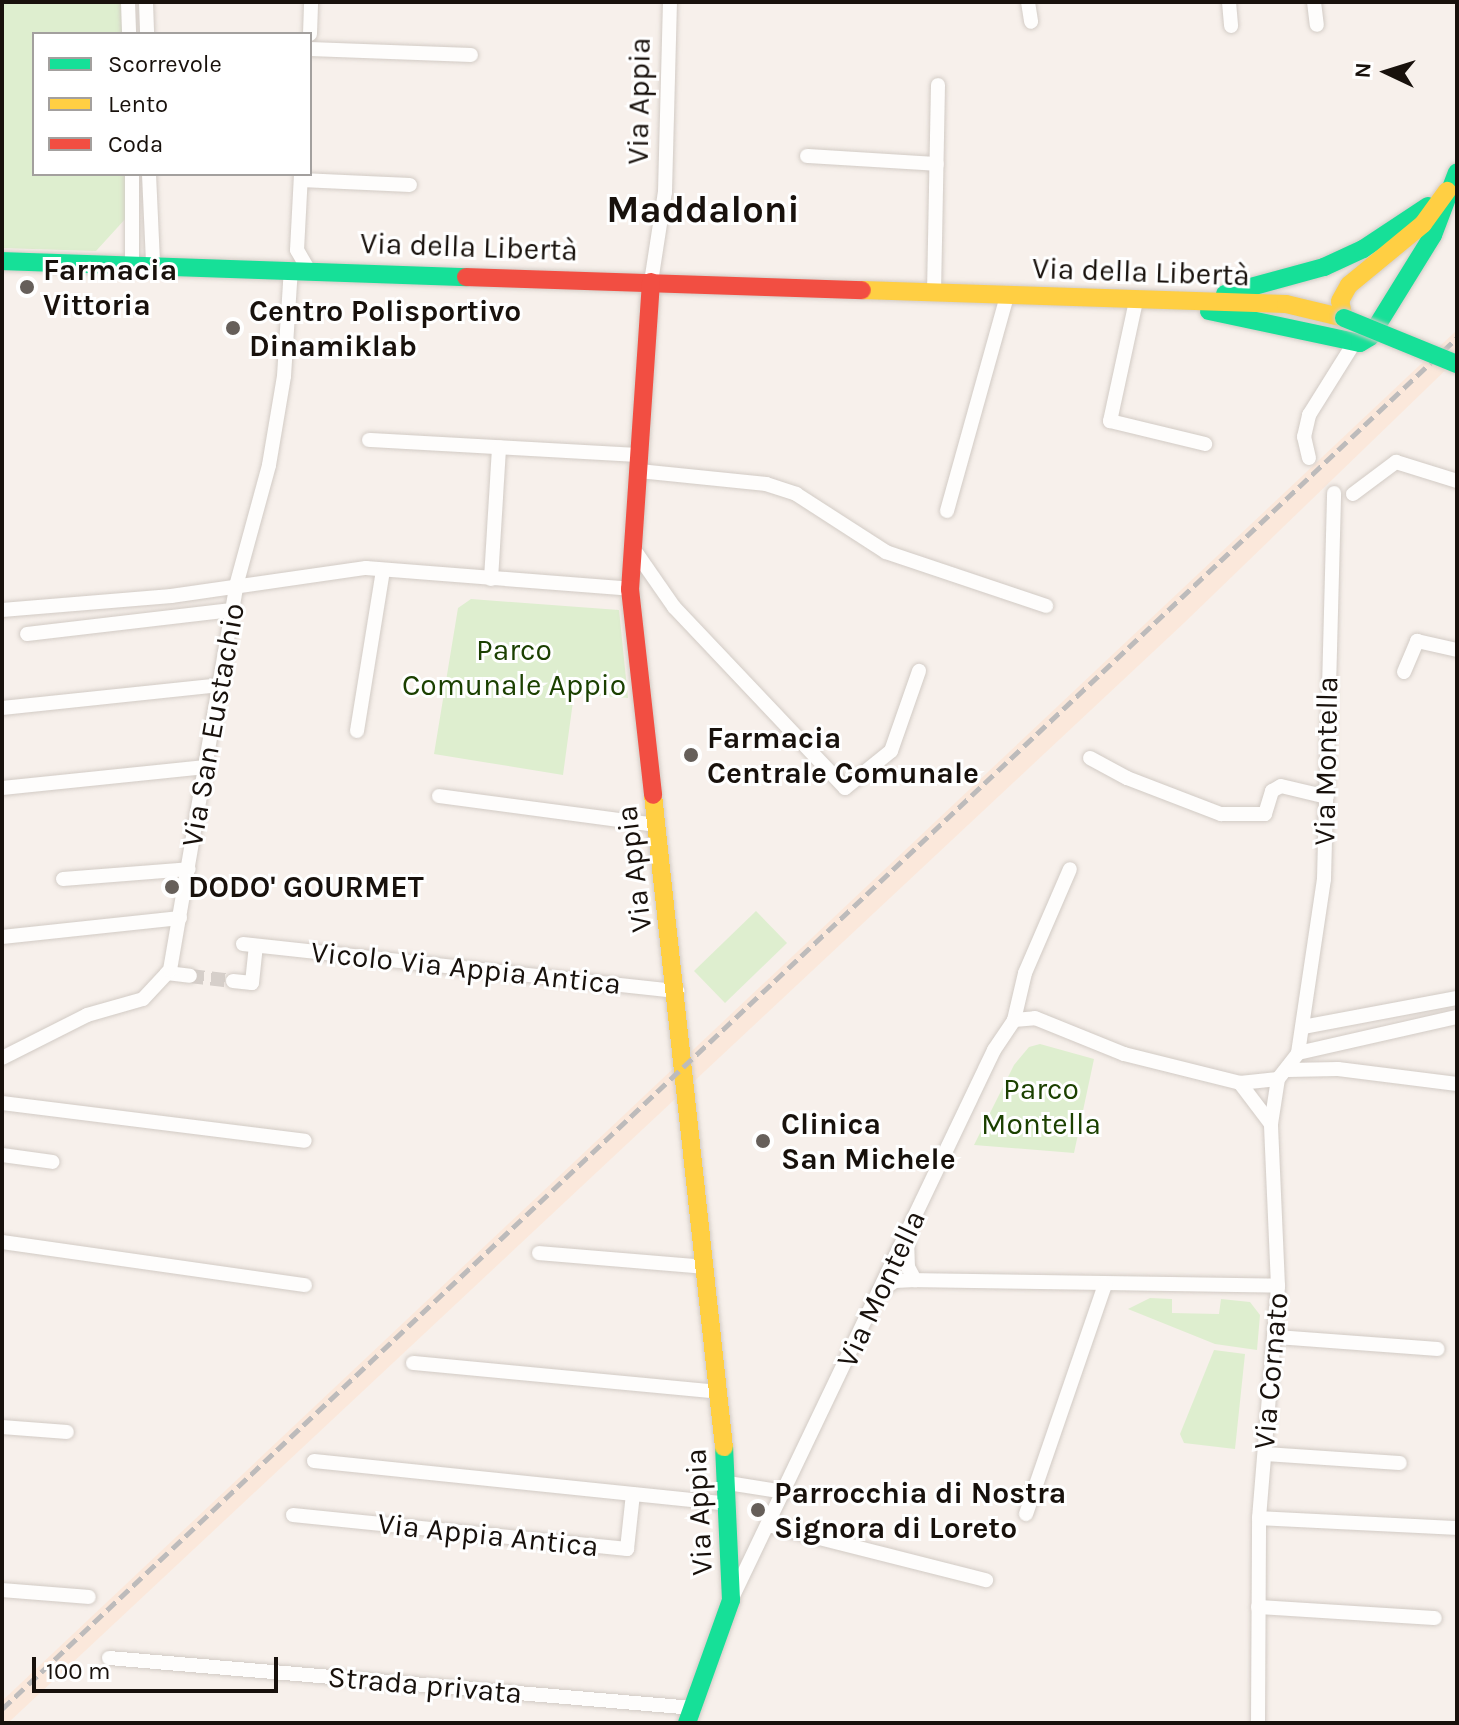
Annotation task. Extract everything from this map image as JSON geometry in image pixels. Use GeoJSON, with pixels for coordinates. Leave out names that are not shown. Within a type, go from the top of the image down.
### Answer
{"type":"FeatureCollection","features":[{"type":"Feature","properties":{"kind":"street"},"geometry":{"type":"LineString","coordinates":[[128,2],[129,32]]}},
{"type":"Feature","properties":{"kind":"street"},"geometry":{"type":"LineString","coordinates":[[146,2],[147,32]]}},
{"type":"Feature","properties":{"kind":"street"},"geometry":{"type":"LineString","coordinates":[[310,32],[311,2]]}},
{"type":"Feature","properties":{"kind":"street","name":"Via Appia"},"geometry":{"type":"LineString","coordinates":[[670,2],[665,192],[651,282],[630,589],[677,991],[728,1483],[731,1600],[691,1715]]}},
{"type":"Feature","properties":{"kind":"street"},"geometry":{"type":"LineString","coordinates":[[1028,2],[1031,22]]}},
{"type":"Feature","properties":{"kind":"street"},"geometry":{"type":"LineString","coordinates":[[1229,2],[1231,26]]}},
{"type":"Feature","properties":{"kind":"street"},"geometry":{"type":"LineString","coordinates":[[1314,2],[1317,25]]}},
{"type":"Feature","properties":{"kind":"street"},"geometry":{"type":"LineString","coordinates":[[312,49],[471,55]]}},
{"type":"Feature","properties":{"kind":"street"},"geometry":{"type":"LineString","coordinates":[[934,293],[938,85]]}},
{"type":"Feature","properties":{"kind":"street"},"geometry":{"type":"LineString","coordinates":[[807,156],[937,164]]}},
{"type":"Feature","properties":{"kind":"street"},"geometry":{"type":"LineString","coordinates":[[1195,304],[1217,315],[1354,343],[1370,337],[1425,248],[1457,172]]}},
{"type":"Feature","properties":{"kind":"street"},"geometry":{"type":"LineString","coordinates":[[132,176],[132,262]]}},
{"type":"Feature","properties":{"kind":"street"},"geometry":{"type":"LineString","coordinates":[[149,176],[153,263]]}},
{"type":"Feature","properties":{"kind":"street"},"geometry":{"type":"LineString","coordinates":[[2,610],[236,586],[269,465],[284,376],[299,269],[297,250],[301,177],[410,185]]}},
{"type":"Feature","properties":{"kind":"street"},"geometry":{"type":"LineString","coordinates":[[1195,304],[1324,267],[1363,249],[1447,191]]}},
{"type":"Feature","properties":{"kind":"street"},"geometry":{"type":"LineString","coordinates":[[1344,318],[1340,301],[1349,285],[1423,224],[1447,191]]}},
{"type":"Feature","properties":{"kind":"street","name":"Via della Libertà"},"geometry":{"type":"LineString","coordinates":[[2,261],[132,262],[1195,304],[1286,304],[1344,318],[1457,364]]}},
{"type":"Feature","properties":{"kind":"street"},"geometry":{"type":"LineString","coordinates":[[947,511],[1007,296]]}},
{"type":"Feature","properties":{"kind":"street"},"geometry":{"type":"LineString","coordinates":[[1136,301],[1110,421],[1205,444]]}},
{"type":"Feature","properties":{"kind":"street"},"geometry":{"type":"LineString","coordinates":[[1309,458],[1304,437],[1309,415],[1354,343]]}},
{"type":"Feature","properties":{"kind":"street"},"geometry":{"type":"LineString","coordinates":[[369,440],[499,447],[639,463],[766,484],[796,494],[886,552],[1046,606]]}},
{"type":"Feature","properties":{"kind":"street"},"geometry":{"type":"LineString","coordinates":[[491,579],[499,447]]}},
{"type":"Feature","properties":{"kind":"street"},"geometry":{"type":"LineString","coordinates":[[1353,494],[1388,463],[1457,481]]}},
{"type":"Feature","properties":{"kind":"street","name":"Via Montella"},"geometry":{"type":"LineString","coordinates":[[1303,1027],[1324,879],[1334,493]]}},
{"type":"Feature","properties":{"kind":"street"},"geometry":{"type":"LineString","coordinates":[[633,548],[674,607],[845,788],[891,751],[919,671]]}},
{"type":"Feature","properties":{"kind":"street"},"geometry":{"type":"LineString","coordinates":[[357,731],[383,570]]}},
{"type":"Feature","properties":{"kind":"street","name":"Via San Eustachio"},"geometry":{"type":"LineString","coordinates":[[167,973],[189,869],[236,586],[317,573],[383,570],[630,589]]}},
{"type":"Feature","properties":{"kind":"street"},"geometry":{"type":"LineString","coordinates":[[27,634],[232,610]]}},
{"type":"Feature","properties":{"kind":"street"},"geometry":{"type":"LineString","coordinates":[[1404,672],[1417,641],[1457,650]]}},
{"type":"Feature","properties":{"kind":"street"},"geometry":{"type":"LineString","coordinates":[[2,708],[220,685]]}},
{"type":"Feature","properties":{"kind":"street"},"geometry":{"type":"LineString","coordinates":[[1090,758],[1127,778],[1221,814],[1265,814],[1272,791],[1281,786],[1327,797]]}},
{"type":"Feature","properties":{"kind":"street"},"geometry":{"type":"LineString","coordinates":[[2,788],[206,767]]}},
{"type":"Feature","properties":{"kind":"street"},"geometry":{"type":"LineString","coordinates":[[439,796],[657,825]]}},
{"type":"Feature","properties":{"kind":"street"},"geometry":{"type":"LineString","coordinates":[[63,879],[189,869]]}},
{"type":"Feature","properties":{"kind":"street","name":"Via Montella"},"geometry":{"type":"LineString","coordinates":[[731,1600],[994,1050],[1014,1020],[1025,973],[1070,869]]}},
{"type":"Feature","properties":{"kind":"street"},"geometry":{"type":"LineString","coordinates":[[2,937],[180,918]]}},
{"type":"Feature","properties":{"kind":"street","name":"Vicolo Via Appia Antica"},"geometry":{"type":"LineString","coordinates":[[233,981],[252,983],[250,945],[677,991]]}},
{"type":"Feature","properties":{"kind":"street"},"geometry":{"type":"LineString","coordinates":[[2,1058],[87,1015],[143,999],[167,973],[190,976]]}},
{"type":"Feature","properties":{"kind":"street"},"geometry":{"type":"LineString","coordinates":[[1303,1027],[1457,998]]}},
{"type":"Feature","properties":{"kind":"street"},"geometry":{"type":"LineString","coordinates":[[1298,1053],[1457,1017]]}},
{"type":"Feature","properties":{"kind":"street"},"geometry":{"type":"LineString","coordinates":[[1014,1020],[1035,1018],[1124,1054],[1240,1083],[1338,1069],[1457,1084]]}},
{"type":"Feature","properties":{"kind":"street","name":"Via Cornato"},"geometry":{"type":"LineString","coordinates":[[1258,1723],[1259,1518],[1277,1337],[1279,1200],[1271,1124],[1283,1075],[1298,1053],[1303,1027]]}},
{"type":"Feature","properties":{"kind":"street"},"geometry":{"type":"LineString","coordinates":[[1240,1083],[1271,1124]]}},
{"type":"Feature","properties":{"kind":"street"},"geometry":{"type":"LineString","coordinates":[[2,1103],[305,1141]]}},
{"type":"Feature","properties":{"kind":"street"},"geometry":{"type":"LineString","coordinates":[[2,1155],[53,1162]]}},
{"type":"Feature","properties":{"kind":"street"},"geometry":{"type":"LineString","coordinates":[[907,1233],[908,1267],[915,1280]]}},
{"type":"Feature","properties":{"kind":"street"},"geometry":{"type":"LineString","coordinates":[[2,1242],[305,1285]]}},
{"type":"Feature","properties":{"kind":"street"},"geometry":{"type":"LineString","coordinates":[[539,1253],[705,1267]]}},
{"type":"Feature","properties":{"kind":"street"},"geometry":{"type":"LineString","coordinates":[[879,1293],[895,1281],[915,1280],[1278,1286]]}},
{"type":"Feature","properties":{"kind":"street"},"geometry":{"type":"LineString","coordinates":[[1026,1514],[1105,1284]]}},
{"type":"Feature","properties":{"kind":"street"},"geometry":{"type":"LineString","coordinates":[[1277,1337],[1438,1349]]}},
{"type":"Feature","properties":{"kind":"street"},"geometry":{"type":"LineString","coordinates":[[413,1363],[720,1392]]}},
{"type":"Feature","properties":{"kind":"street"},"geometry":{"type":"LineString","coordinates":[[2,1427],[67,1432]]}},
{"type":"Feature","properties":{"kind":"street"},"geometry":{"type":"LineString","coordinates":[[1265,1454],[1400,1463]]}},
{"type":"Feature","properties":{"kind":"street","name":"Via Appia Antica"},"geometry":{"type":"LineString","coordinates":[[314,1461],[728,1504]]}},
{"type":"Feature","properties":{"kind":"street"},"geometry":{"type":"LineString","coordinates":[[728,1483],[785,1492]]}},
{"type":"Feature","properties":{"kind":"street","name":"Via Appia Antica"},"geometry":{"type":"LineString","coordinates":[[293,1515],[627,1549],[633,1494]]}},
{"type":"Feature","properties":{"kind":"street"},"geometry":{"type":"LineString","coordinates":[[1259,1518],[1457,1528]]}},
{"type":"Feature","properties":{"kind":"street"},"geometry":{"type":"LineString","coordinates":[[768,1525],[986,1580]]}},
{"type":"Feature","properties":{"kind":"street"},"geometry":{"type":"LineString","coordinates":[[2,1590],[89,1597]]}},
{"type":"Feature","properties":{"kind":"street"},"geometry":{"type":"LineString","coordinates":[[1258,1607],[1435,1618]]}},
{"type":"Feature","properties":{"kind":"street","name":"Strada privata"},"geometry":{"type":"LineString","coordinates":[[109,1658],[691,1715]]}},
{"type":"Feature","properties":{"kind":"shaded area"},"geometry":{"type":"Polygon","coordinates":[[[1457,330],[1457,359],[1184,623],[8,1723],[2,1723],[2,1701],[1457,330]]]}},
{"type":"Feature","properties":{"kind":"green space"},"geometry":{"type":"Polygon","coordinates":[[[2,2],[121,2],[122,32],[32,32],[32,176],[126,176],[127,217],[96,251],[2,248],[2,2]]]}},
{"type":"Feature","properties":{"kind":"green space","name":"Parco Comunale Appio"},"geometry":{"type":"Polygon","coordinates":[[[471,599],[619,610],[628,698],[574,694],[563,775],[434,754],[458,608],[471,599]]]}},
{"type":"Feature","properties":{"kind":"green space"},"geometry":{"type":"Polygon","coordinates":[[[756,911],[787,943],[725,1003],[694,971],[756,911]]]}},
{"type":"Feature","properties":{"kind":"green space","name":"Parco Montella"},"geometry":{"type":"Polygon","coordinates":[[[1040,1044],[1094,1059],[1074,1153],[974,1145],[1014,1065],[1029,1047],[1040,1044]]]}},
{"type":"Feature","properties":{"kind":"green space"},"geometry":{"type":"Polygon","coordinates":[[[1150,1298],[1172,1299],[1172,1313],[1219,1314],[1221,1299],[1250,1302],[1260,1315],[1257,1350],[1215,1344],[1128,1309],[1150,1298]]]}},
{"type":"Feature","properties":{"kind":"green space"},"geometry":{"type":"Polygon","coordinates":[[[1214,1350],[1245,1354],[1235,1449],[1184,1443],[1180,1434],[1214,1350]]]}},
{"type":"Feature","properties":{"kind":"tunnel"},"geometry":{"type":"LineString","coordinates":[[190,976],[233,981]]}},
{"type":"Feature","properties":{"kind":"railway"},"geometry":{"type":"LineString","coordinates":[[2,1709],[1457,338]]}},
{"type":"Feature","properties":{"kind":"traffic: fast"},"geometry":{"type":"LineString","coordinates":[[1209,311],[1360,343],[1370,337],[1433,235],[1457,172]]}},
{"type":"Feature","properties":{"kind":"traffic: fast"},"geometry":{"type":"LineString","coordinates":[[1225,294],[1324,267],[1363,249],[1428,206]]}},
{"type":"Feature","properties":{"kind":"traffic: fast"},"geometry":{"type":"LineString","coordinates":[[2,261],[466,277]]}},
{"type":"Feature","properties":{"kind":"traffic: fast"},"geometry":{"type":"LineString","coordinates":[[1344,318],[1457,364]]}},
{"type":"Feature","properties":{"kind":"traffic: fast"},"geometry":{"type":"LineString","coordinates":[[687,1723],[731,1600],[724,1447]]}},
{"type":"Feature","properties":{"kind":"traffic: slow"},"geometry":{"type":"LineString","coordinates":[[862,290],[1286,304],[1344,318],[1340,301],[1349,285],[1423,224],[1447,191]]}},
{"type":"Feature","properties":{"kind":"traffic: slow"},"geometry":{"type":"LineString","coordinates":[[653,795],[724,1447]]}},
{"type":"Feature","properties":{"kind":"traffic: jam"},"geometry":{"type":"LineString","coordinates":[[466,277],[862,290]]}},
{"type":"Feature","properties":{"kind":"traffic: jam"},"geometry":{"type":"LineString","coordinates":[[651,282],[630,589],[653,795]]}},
{"type":"Feature","properties":{"kind":"place","name":"Farmacia Vittoria"},"geometry":{"type":"Point","coordinates":[27,287]}},
{"type":"Feature","properties":{"kind":"place","name":"Centro Polisportivo Dinamiklab"},"geometry":{"type":"Point","coordinates":[233,328]}},
{"type":"Feature","properties":{"kind":"place","name":"Farmacia Centrale Comunale"},"geometry":{"type":"Point","coordinates":[691,755]}},
{"type":"Feature","properties":{"kind":"place","name":"DODO' GOURMET"},"geometry":{"type":"Point","coordinates":[172,887]}},
{"type":"Feature","properties":{"kind":"place","name":"Clinica San Michele"},"geometry":{"type":"Point","coordinates":[763,1141]}},
{"type":"Feature","properties":{"kind":"place","name":"Parrocchia di Nostra Signora di Loreto"},"geometry":{"type":"Point","coordinates":[758,1510]}},
{"type":"Feature","properties":{"kind":"district","name":"Maddaloni"},"geometry":{"type":"Point","coordinates":[703,210]}}]}
